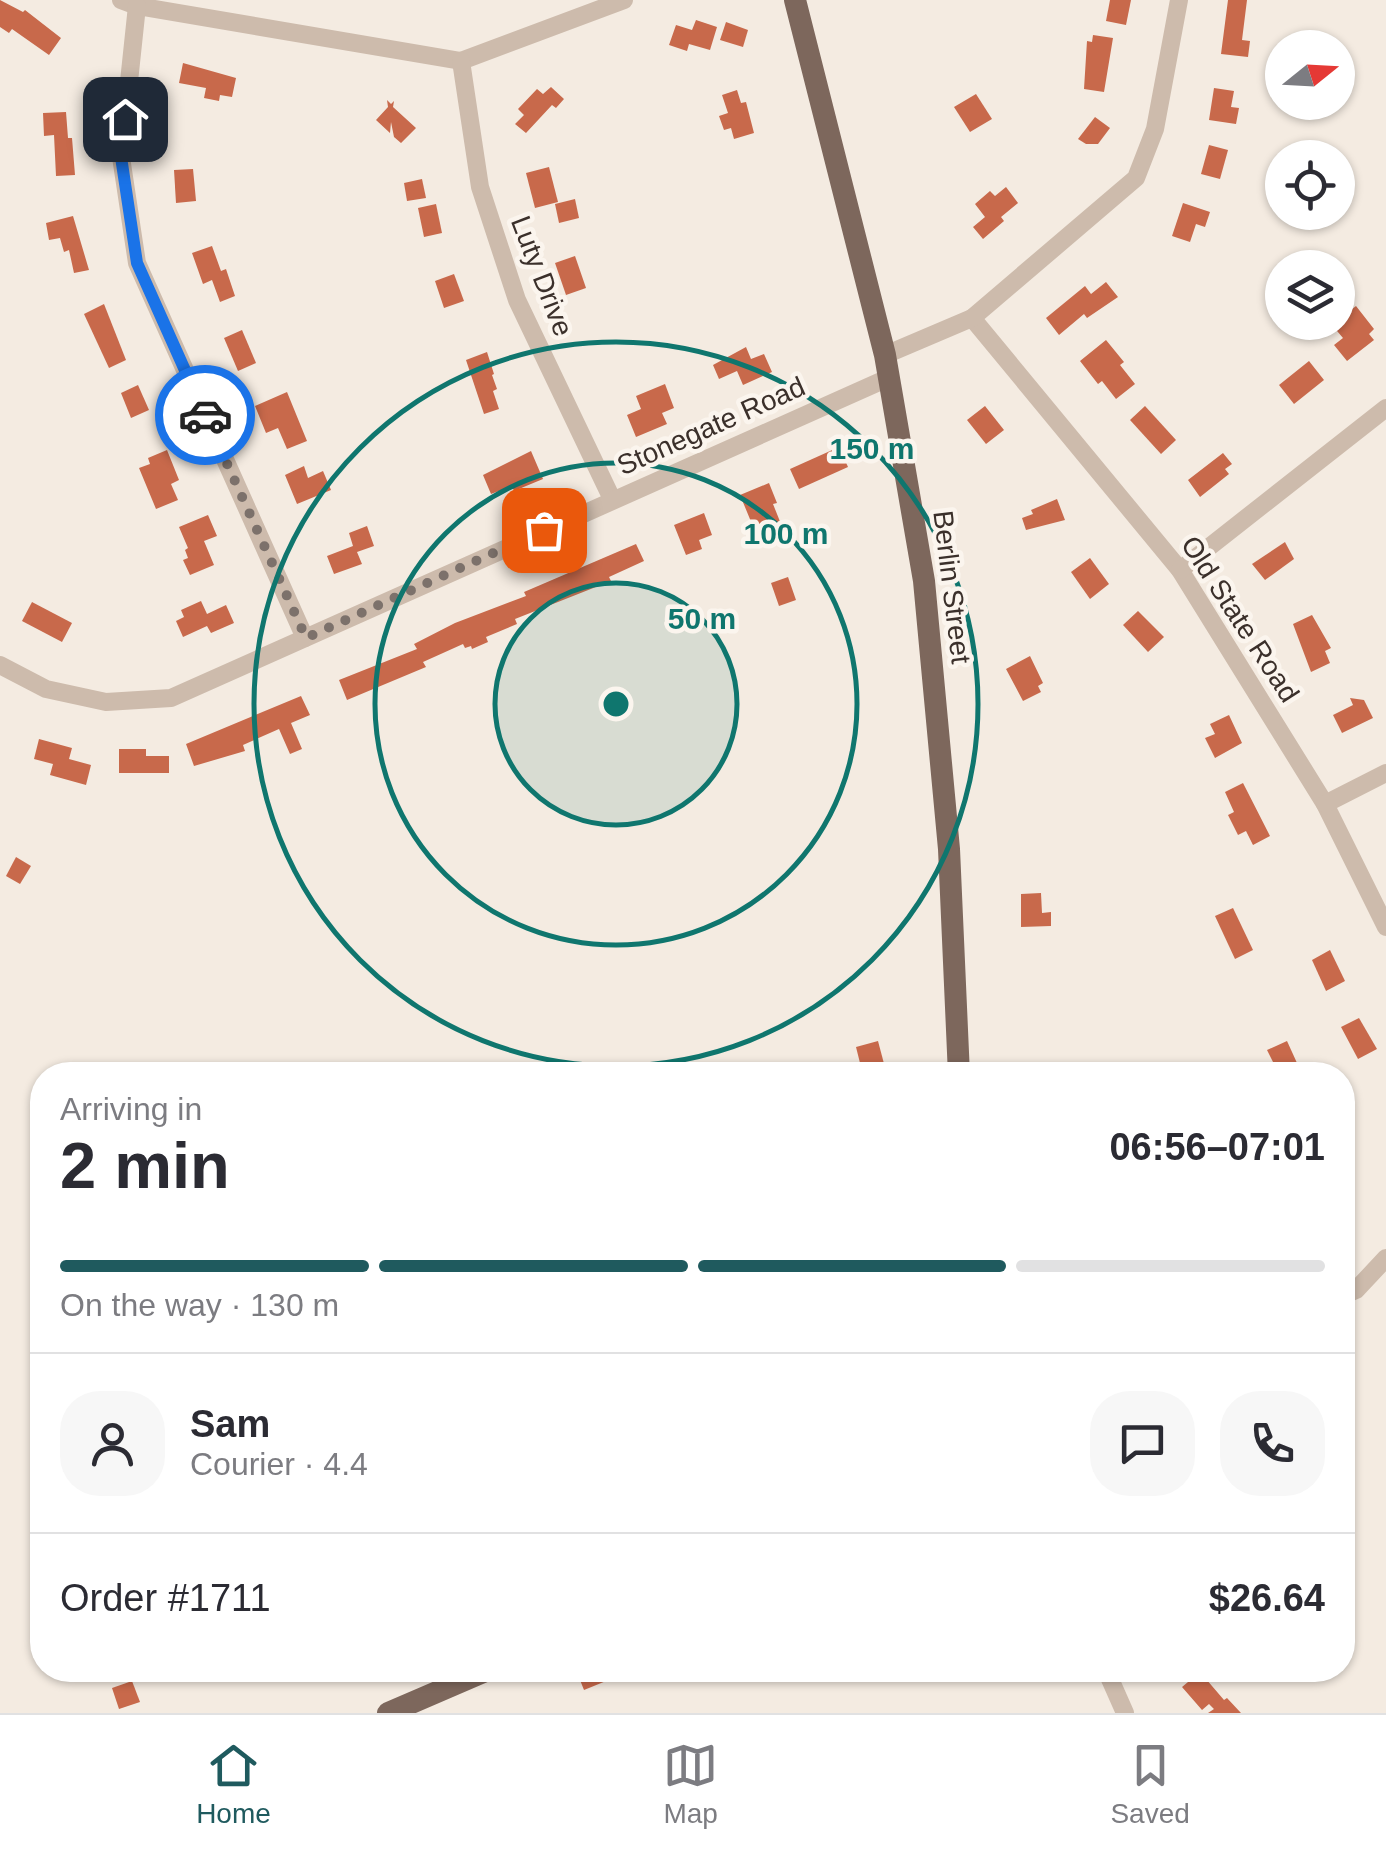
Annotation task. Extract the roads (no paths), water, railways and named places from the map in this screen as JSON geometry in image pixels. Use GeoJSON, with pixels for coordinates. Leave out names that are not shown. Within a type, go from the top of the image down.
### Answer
{"type":"FeatureCollection","features":[{"type":"Feature","properties":{"kind":"main road","name":"Berlin Street"},"geometry":{"type":"LineString","coordinates":[[795,0],[887,367],[924,580],[949,850],[957,1062]]}},
{"type":"Feature","properties":{"kind":"main road"},"geometry":{"type":"LineString","coordinates":[[388,1713],[460,1682]]}},
{"type":"Feature","properties":{"kind":"street"},"geometry":{"type":"LineString","coordinates":[[306,638],[137,263],[121,157],[129,3],[461,61],[624,0]]}},
{"type":"Feature","properties":{"kind":"street","name":"Stonegate Road"},"geometry":{"type":"LineString","coordinates":[[0,664],[46,688],[106,702],[171,698],[612,499],[887,367],[972,318],[1136,178],[1155,129],[1179,0]]}},
{"type":"Feature","properties":{"kind":"street","name":"Luty Drive"},"geometry":{"type":"LineString","coordinates":[[461,61],[480,187],[517,300],[612,499]]}},
{"type":"Feature","properties":{"kind":"street","name":"Old State Road"},"geometry":{"type":"LineString","coordinates":[[972,318],[1180,570],[1324,804],[1386,927]]}},
{"type":"Feature","properties":{"kind":"street"},"geometry":{"type":"LineString","coordinates":[[1180,570],[1386,408]]}},
{"type":"Feature","properties":{"kind":"street"},"geometry":{"type":"LineString","coordinates":[[1324,804],[1386,774]]}},
{"type":"Feature","properties":{"kind":"street"},"geometry":{"type":"LineString","coordinates":[[1355,1290],[1386,1258]]}},
{"type":"Feature","properties":{"kind":"street"},"geometry":{"type":"LineString","coordinates":[[1111,1682],[1125,1713]]}}]}
